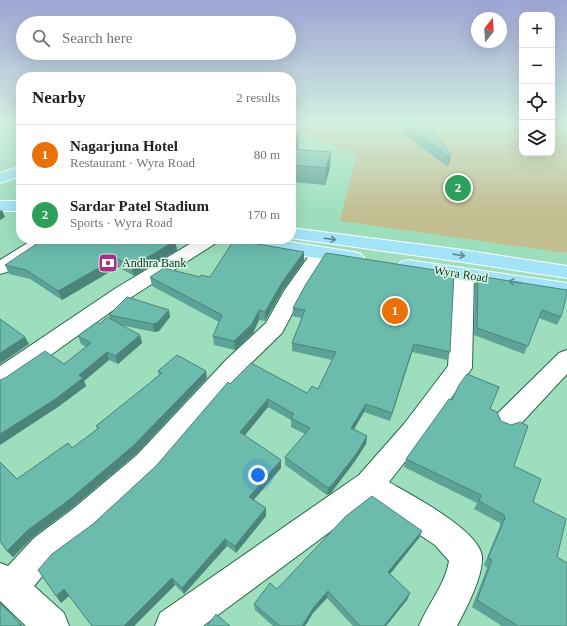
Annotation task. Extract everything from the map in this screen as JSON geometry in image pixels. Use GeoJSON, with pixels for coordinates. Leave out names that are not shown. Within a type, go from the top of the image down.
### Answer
{"type":"FeatureCollection","features":[{"type":"Feature","properties":{"kind":"main road","name":"Wyra Road"},"geometry":{"type":"LineString","coordinates":[[296,234],[463,256],[567,272]]}},
{"type":"Feature","properties":{"kind":"main road","name":"Wyra Road"},"geometry":{"type":"LineString","coordinates":[[266,244],[567,290]]}},
{"type":"Feature","properties":{"kind":"street"},"geometry":{"type":"LineString","coordinates":[[0,268],[38,244]]}},
{"type":"Feature","properties":{"kind":"street"},"geometry":{"type":"LineString","coordinates":[[0,378],[123,293],[202,244]]}},
{"type":"Feature","properties":{"kind":"street"},"geometry":{"type":"LineString","coordinates":[[51,626],[6,584],[45,549],[84,519],[147,464],[235,364],[274,328],[294,291],[320,253]]}},
{"type":"Feature","properties":{"kind":"street"},"geometry":{"type":"LineString","coordinates":[[173,626],[369,485],[413,432],[460,368],[464,274]]}},
{"type":"Feature","properties":{"kind":"street"},"geometry":{"type":"LineString","coordinates":[[507,420],[567,359]]}},
{"type":"Feature","properties":{"kind":"street"},"geometry":{"type":"LineString","coordinates":[[369,485],[446,534],[466,556],[466,567],[444,623]]}},
{"type":"Feature","properties":{"kind":"shaded area"},"geometry":{"type":"Polygon","coordinates":[[[352,153],[519,153],[519,156],[555,156],[555,153],[567,153],[567,253],[340,221],[357,155],[352,153]]]}},
{"type":"Feature","properties":{"kind":"building"},"geometry":{"type":"Polygon","coordinates":[[[296,153],[331,153],[326,168],[296,165],[296,153]]]}},
{"type":"Feature","properties":{"kind":"building"},"geometry":{"type":"Polygon","coordinates":[[[444,153],[450,153],[451,155],[449,157],[444,153]]]}},
{"type":"Feature","properties":{"kind":"building"},"geometry":{"type":"Polygon","coordinates":[[[36,244],[170,244],[131,267],[116,258],[58,291],[26,270],[5,265],[36,244]]]}},
{"type":"Feature","properties":{"kind":"building"},"geometry":{"type":"Polygon","coordinates":[[[231,244],[257,244],[304,252],[283,281],[265,312],[259,310],[252,324],[234,341],[213,336],[222,315],[150,277],[164,268],[200,277],[201,275],[210,277],[231,244]]]}},
{"type":"Feature","properties":{"kind":"building"},"geometry":{"type":"Polygon","coordinates":[[[326,253],[454,273],[450,352],[414,344],[392,413],[366,404],[351,428],[367,436],[357,453],[328,488],[285,457],[310,428],[291,418],[294,414],[268,399],[240,432],[281,460],[249,497],[266,508],[235,546],[225,539],[182,588],[172,578],[124,626],[92,626],[64,589],[56,596],[38,570],[52,554],[93,524],[156,466],[228,382],[230,384],[251,363],[307,393],[312,386],[318,389],[336,352],[292,343],[305,310],[293,308],[306,284],[326,253]]]}},
{"type":"Feature","properties":{"kind":"building"},"geometry":{"type":"Polygon","coordinates":[[[478,276],[567,290],[561,317],[542,310],[528,346],[477,328],[478,276]]]}},
{"type":"Feature","properties":{"kind":"building"},"geometry":{"type":"Polygon","coordinates":[[[127,297],[169,310],[157,323],[153,324],[109,315],[127,297]]]}},
{"type":"Feature","properties":{"kind":"building"},"geometry":{"type":"Polygon","coordinates":[[[107,317],[140,335],[115,356],[107,352],[79,375],[83,378],[54,400],[0,434],[0,380],[45,351],[64,364],[91,343],[78,336],[97,322],[100,324],[107,317]]]}},
{"type":"Feature","properties":{"kind":"building"},"geometry":{"type":"Polygon","coordinates":[[[0,319],[25,337],[0,353],[0,319]]]}},
{"type":"Feature","properties":{"kind":"building"},"geometry":{"type":"Polygon","coordinates":[[[177,355],[206,371],[133,446],[69,500],[28,530],[7,551],[0,541],[0,462],[17,479],[68,443],[72,448],[99,428],[96,426],[162,373],[158,371],[177,355]]]}},
{"type":"Feature","properties":{"kind":"building"},"geometry":{"type":"Polygon","coordinates":[[[467,374],[499,387],[490,409],[497,412],[501,421],[511,425],[520,422],[528,426],[514,466],[541,479],[533,502],[566,519],[557,557],[567,563],[567,626],[518,626],[477,600],[492,560],[488,558],[505,518],[504,515],[479,501],[481,495],[406,459],[449,399],[452,400],[459,385],[467,374]]]}},
{"type":"Feature","properties":{"kind":"building"},"geometry":{"type":"Polygon","coordinates":[[[372,496],[422,531],[388,572],[410,593],[384,626],[360,626],[328,591],[314,607],[302,626],[280,626],[254,604],[270,583],[277,589],[346,516],[372,496]]]}},
{"type":"Feature","properties":{"kind":"building"},"geometry":{"type":"Polygon","coordinates":[[[0,603],[15,618],[21,626],[0,626],[0,603]]]}},
{"type":"Feature","properties":{"kind":"building"},"geometry":{"type":"Polygon","coordinates":[[[216,614],[230,626],[207,626],[216,614]]]}},
{"type":"Feature","properties":{"kind":"place","name":"Sardar Patel Stadium"},"geometry":{"type":"Point","coordinates":[458,188]}},
{"type":"Feature","properties":{"kind":"place","name":"Andhra Bank"},"geometry":{"type":"Point","coordinates":[108,263]}},
{"type":"Feature","properties":{"kind":"place","name":"Nagarjuna Hotel"},"geometry":{"type":"Point","coordinates":[395,311]}}]}
